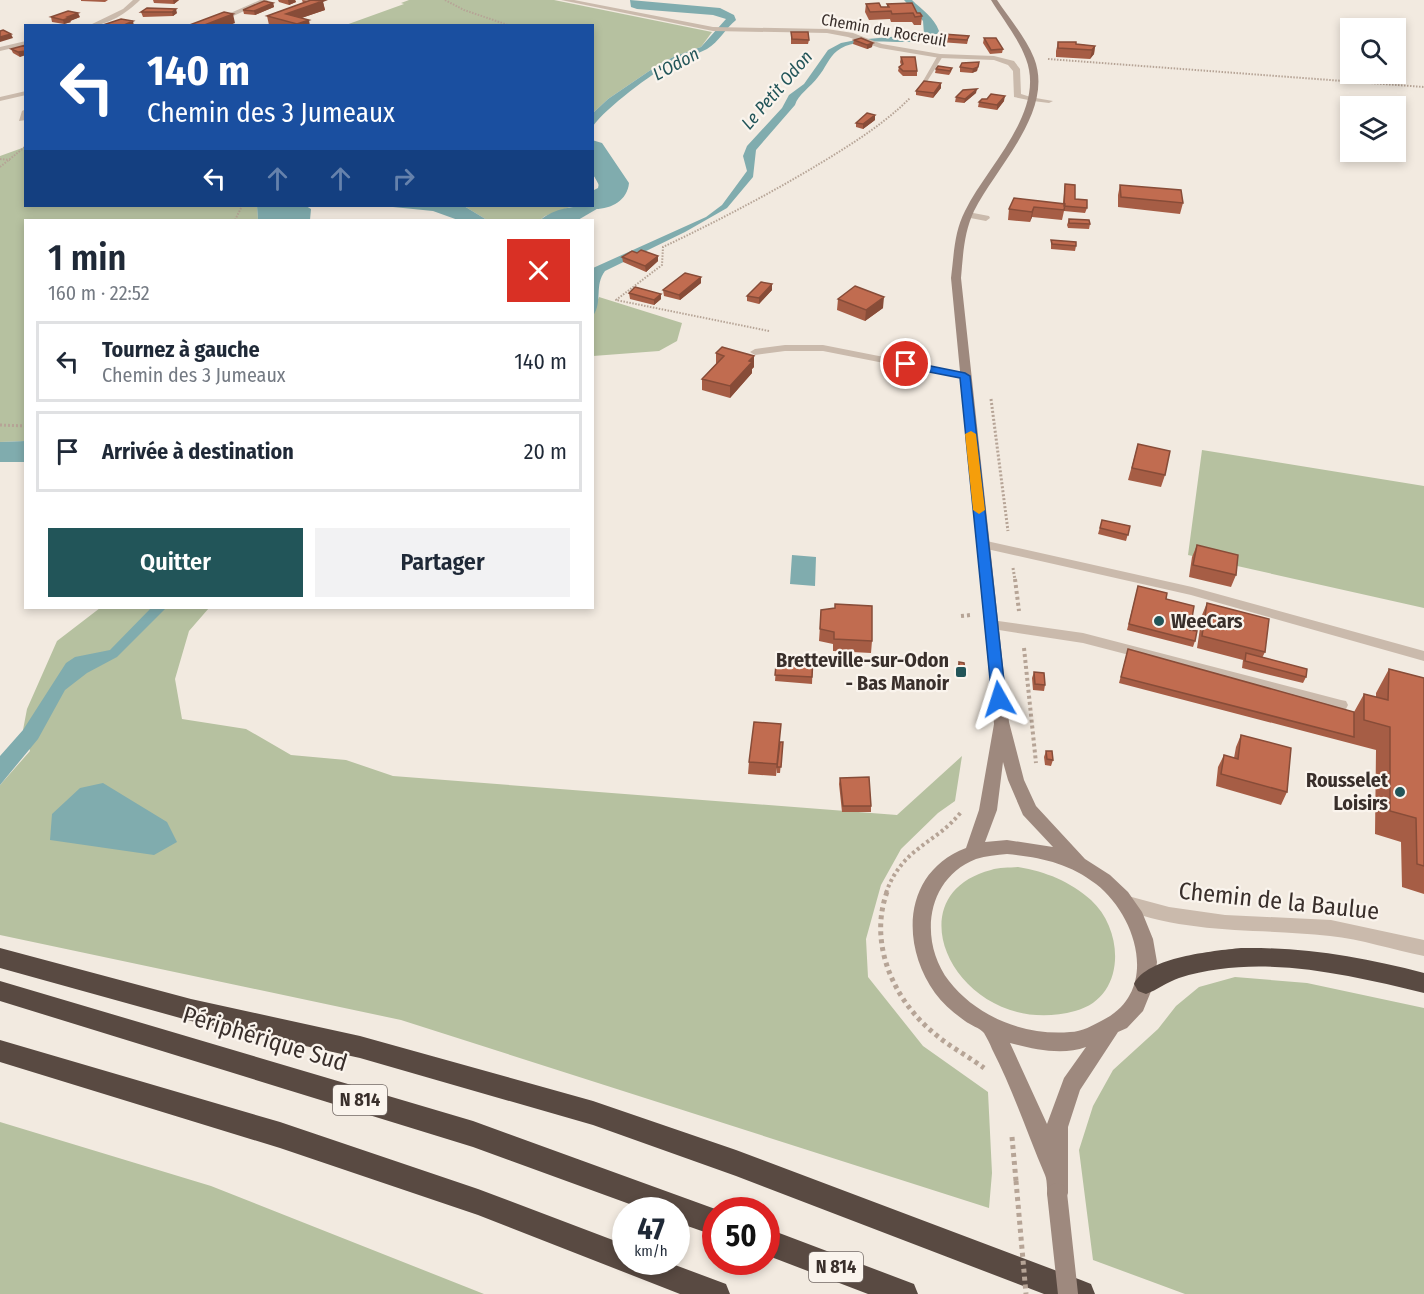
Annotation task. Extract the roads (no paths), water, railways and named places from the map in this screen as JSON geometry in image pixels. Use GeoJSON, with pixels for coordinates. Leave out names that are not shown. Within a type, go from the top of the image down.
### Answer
{"type":"FeatureCollection","features":[{"type":"Feature","properties":{"kind":"highway"},"geometry":{"type":"LineString","coordinates":[[1146,984],[1176,968],[1225,958],[1270,956],[1380,972],[1424,983]]}},
{"type":"Feature","properties":{"kind":"highway"},"geometry":{"type":"LineString","coordinates":[[0,958],[191,1010],[360,1047],[593,1113],[736,1163],[1081,1294]]}},
{"type":"Feature","properties":{"kind":"highway","name":"Périphérique Sud"},"geometry":{"type":"LineString","coordinates":[[0,991],[473,1134],[702,1218]]}},
{"type":"Feature","properties":{"kind":"highway"},"geometry":{"type":"LineString","coordinates":[[0,1051],[280,1135],[478,1202],[612,1254]]}},
{"type":"Feature","properties":{"kind":"highway","name":"N 814"},"geometry":{"type":"LineString","coordinates":[[780,1246],[904,1294]]}},
{"type":"Feature","properties":{"kind":"highway"},"geometry":{"type":"LineString","coordinates":[[666,1275],[716,1294]]}},
{"type":"Feature","properties":{"kind":"main road"},"geometry":{"type":"LineString","coordinates":[[994,0],[1030,58],[1035,80],[1033,99],[1026,120],[968,215],[961,232],[956,278],[1001,722],[1016,780],[1029,810],[1078,862],[1105,880],[1128,904],[1142,930],[1149,957],[1146,984],[1133,1009],[1110,1029],[1071,1085],[1057,1126],[1056,1185],[1068,1294]]}},
{"type":"Feature","properties":{"kind":"main road"},"geometry":{"type":"LineString","coordinates":[[974,853],[988,810],[993,763],[1001,722]]}},
{"type":"Feature","properties":{"kind":"main road"},"geometry":{"type":"LineString","coordinates":[[1078,862],[1042,850],[1007,847],[974,853],[944,870],[931,888],[925,897],[919,931],[929,968],[954,1001],[991,1028],[1032,1041],[1074,1041],[1110,1029]]}},
{"type":"Feature","properties":{"kind":"main road"},"geometry":{"type":"LineString","coordinates":[[991,1028],[1037,1120],[1056,1185]]}},
{"type":"Feature","properties":{"kind":"street"},"geometry":{"type":"LineString","coordinates":[[95,24],[125,10],[137,0]]}},
{"type":"Feature","properties":{"kind":"street"},"geometry":{"type":"LineString","coordinates":[[209,24],[266,0]]}},
{"type":"Feature","properties":{"kind":"street","name":"Chemin du Rocreuil"},"geometry":{"type":"LineString","coordinates":[[564,0],[713,29],[826,31],[871,43],[940,56],[994,58],[1011,63],[1017,71],[1017,95],[1033,99]]}},
{"type":"Feature","properties":{"kind":"street"},"geometry":{"type":"LineString","coordinates":[[0,49],[24,43]]}},
{"type":"Feature","properties":{"kind":"street"},"geometry":{"type":"LineString","coordinates":[[0,99],[24,93]]}},
{"type":"Feature","properties":{"kind":"street","name":"Chemin de la Baulue"},"geometry":{"type":"LineString","coordinates":[[1128,904],[1168,915],[1216,922],[1331,928],[1424,948]]}},
{"type":"Feature","properties":{"kind":"lane"},"geometry":{"type":"LineString","coordinates":[[921,87],[940,56]]}},
{"type":"Feature","properties":{"kind":"lane"},"geometry":{"type":"LineString","coordinates":[[1033,99],[1049,100]]}},
{"type":"Feature","properties":{"kind":"lane"},"geometry":{"type":"LineString","coordinates":[[968,215],[986,218]]}},
{"type":"Feature","properties":{"kind":"lane"},"geometry":{"type":"LineString","coordinates":[[755,352],[785,348],[823,348],[965,376]]}},
{"type":"Feature","properties":{"kind":"lane"},"geometry":{"type":"LineString","coordinates":[[982,544],[1192,591],[1424,656]]}},
{"type":"Feature","properties":{"kind":"lane"},"geometry":{"type":"LineString","coordinates":[[991,625],[1083,638],[1341,705]]}},
{"type":"Feature","properties":{"kind":"water"},"geometry":{"type":"Polygon","coordinates":[[[630,0],[720,8],[734,15],[736,20],[711,46],[663,68],[618,101],[594,125],[594,112],[608,99],[658,65],[701,47],[726,19],[713,15],[631,7],[630,0]]]}},
{"type":"Feature","properties":{"kind":"water"},"geometry":{"type":"Polygon","coordinates":[[[904,0],[912,0],[927,14],[937,26],[939,31],[937,34],[928,39],[916,41],[861,42],[837,51],[815,81],[756,150],[753,177],[727,208],[685,232],[605,271],[600,282],[598,305],[594,314],[594,268],[706,217],[722,205],[747,171],[743,156],[747,146],[782,108],[789,95],[804,84],[828,50],[841,43],[856,40],[924,34],[923,21],[904,0]]]}},
{"type":"Feature","properties":{"kind":"water"},"geometry":{"type":"Polygon","coordinates":[[[594,148],[616,188],[607,203],[580,219],[542,219],[564,208],[594,207],[594,196],[601,189],[594,176],[594,148]]]}},
{"type":"Feature","properties":{"kind":"water"},"geometry":{"type":"Polygon","coordinates":[[[257,207],[308,207],[311,209],[310,219],[258,219],[257,207]]]}},
{"type":"Feature","properties":{"kind":"water"},"geometry":{"type":"Polygon","coordinates":[[[393,207],[466,207],[485,219],[455,219],[433,211],[393,207]]]}},
{"type":"Feature","properties":{"kind":"water"},"geometry":{"type":"Polygon","coordinates":[[[24,441],[24,462],[0,462],[0,442],[24,441]]]}},
{"type":"Feature","properties":{"kind":"water"},"geometry":{"type":"Polygon","coordinates":[[[792,555],[816,557],[815,586],[790,584],[792,555]]]}},
{"type":"Feature","properties":{"kind":"water"},"geometry":{"type":"Polygon","coordinates":[[[150,609],[165,609],[117,657],[87,673],[65,690],[38,739],[0,785],[0,756],[23,730],[66,663],[75,657],[110,650],[150,609]]]}},
{"type":"Feature","properties":{"kind":"water"},"geometry":{"type":"Polygon","coordinates":[[[103,783],[167,822],[177,842],[154,855],[50,840],[52,814],[80,788],[103,783]]]}},
{"type":"Feature","properties":{"kind":"waterway","name":"L'Odon"},"geometry":{"type":"LineString","coordinates":[[594,152],[614,183],[613,191],[603,199],[594,200]]}},
{"type":"Feature","properties":{"kind":"place","name":"WeeCars"},"geometry":{"type":"Point","coordinates":[1159,621]}},
{"type":"Feature","properties":{"kind":"place","name":"Bretteville-sur-Odon - Bas Manoir"},"geometry":{"type":"Point","coordinates":[961,672]}},
{"type":"Feature","properties":{"kind":"place","name":"Rousselet Loisirs"},"geometry":{"type":"Point","coordinates":[1400,792]}},
{"type":"Feature","properties":{"kind":"water label","name":"Le Petit Odon"},"geometry":{"type":"Point","coordinates":[777,90]}}]}
